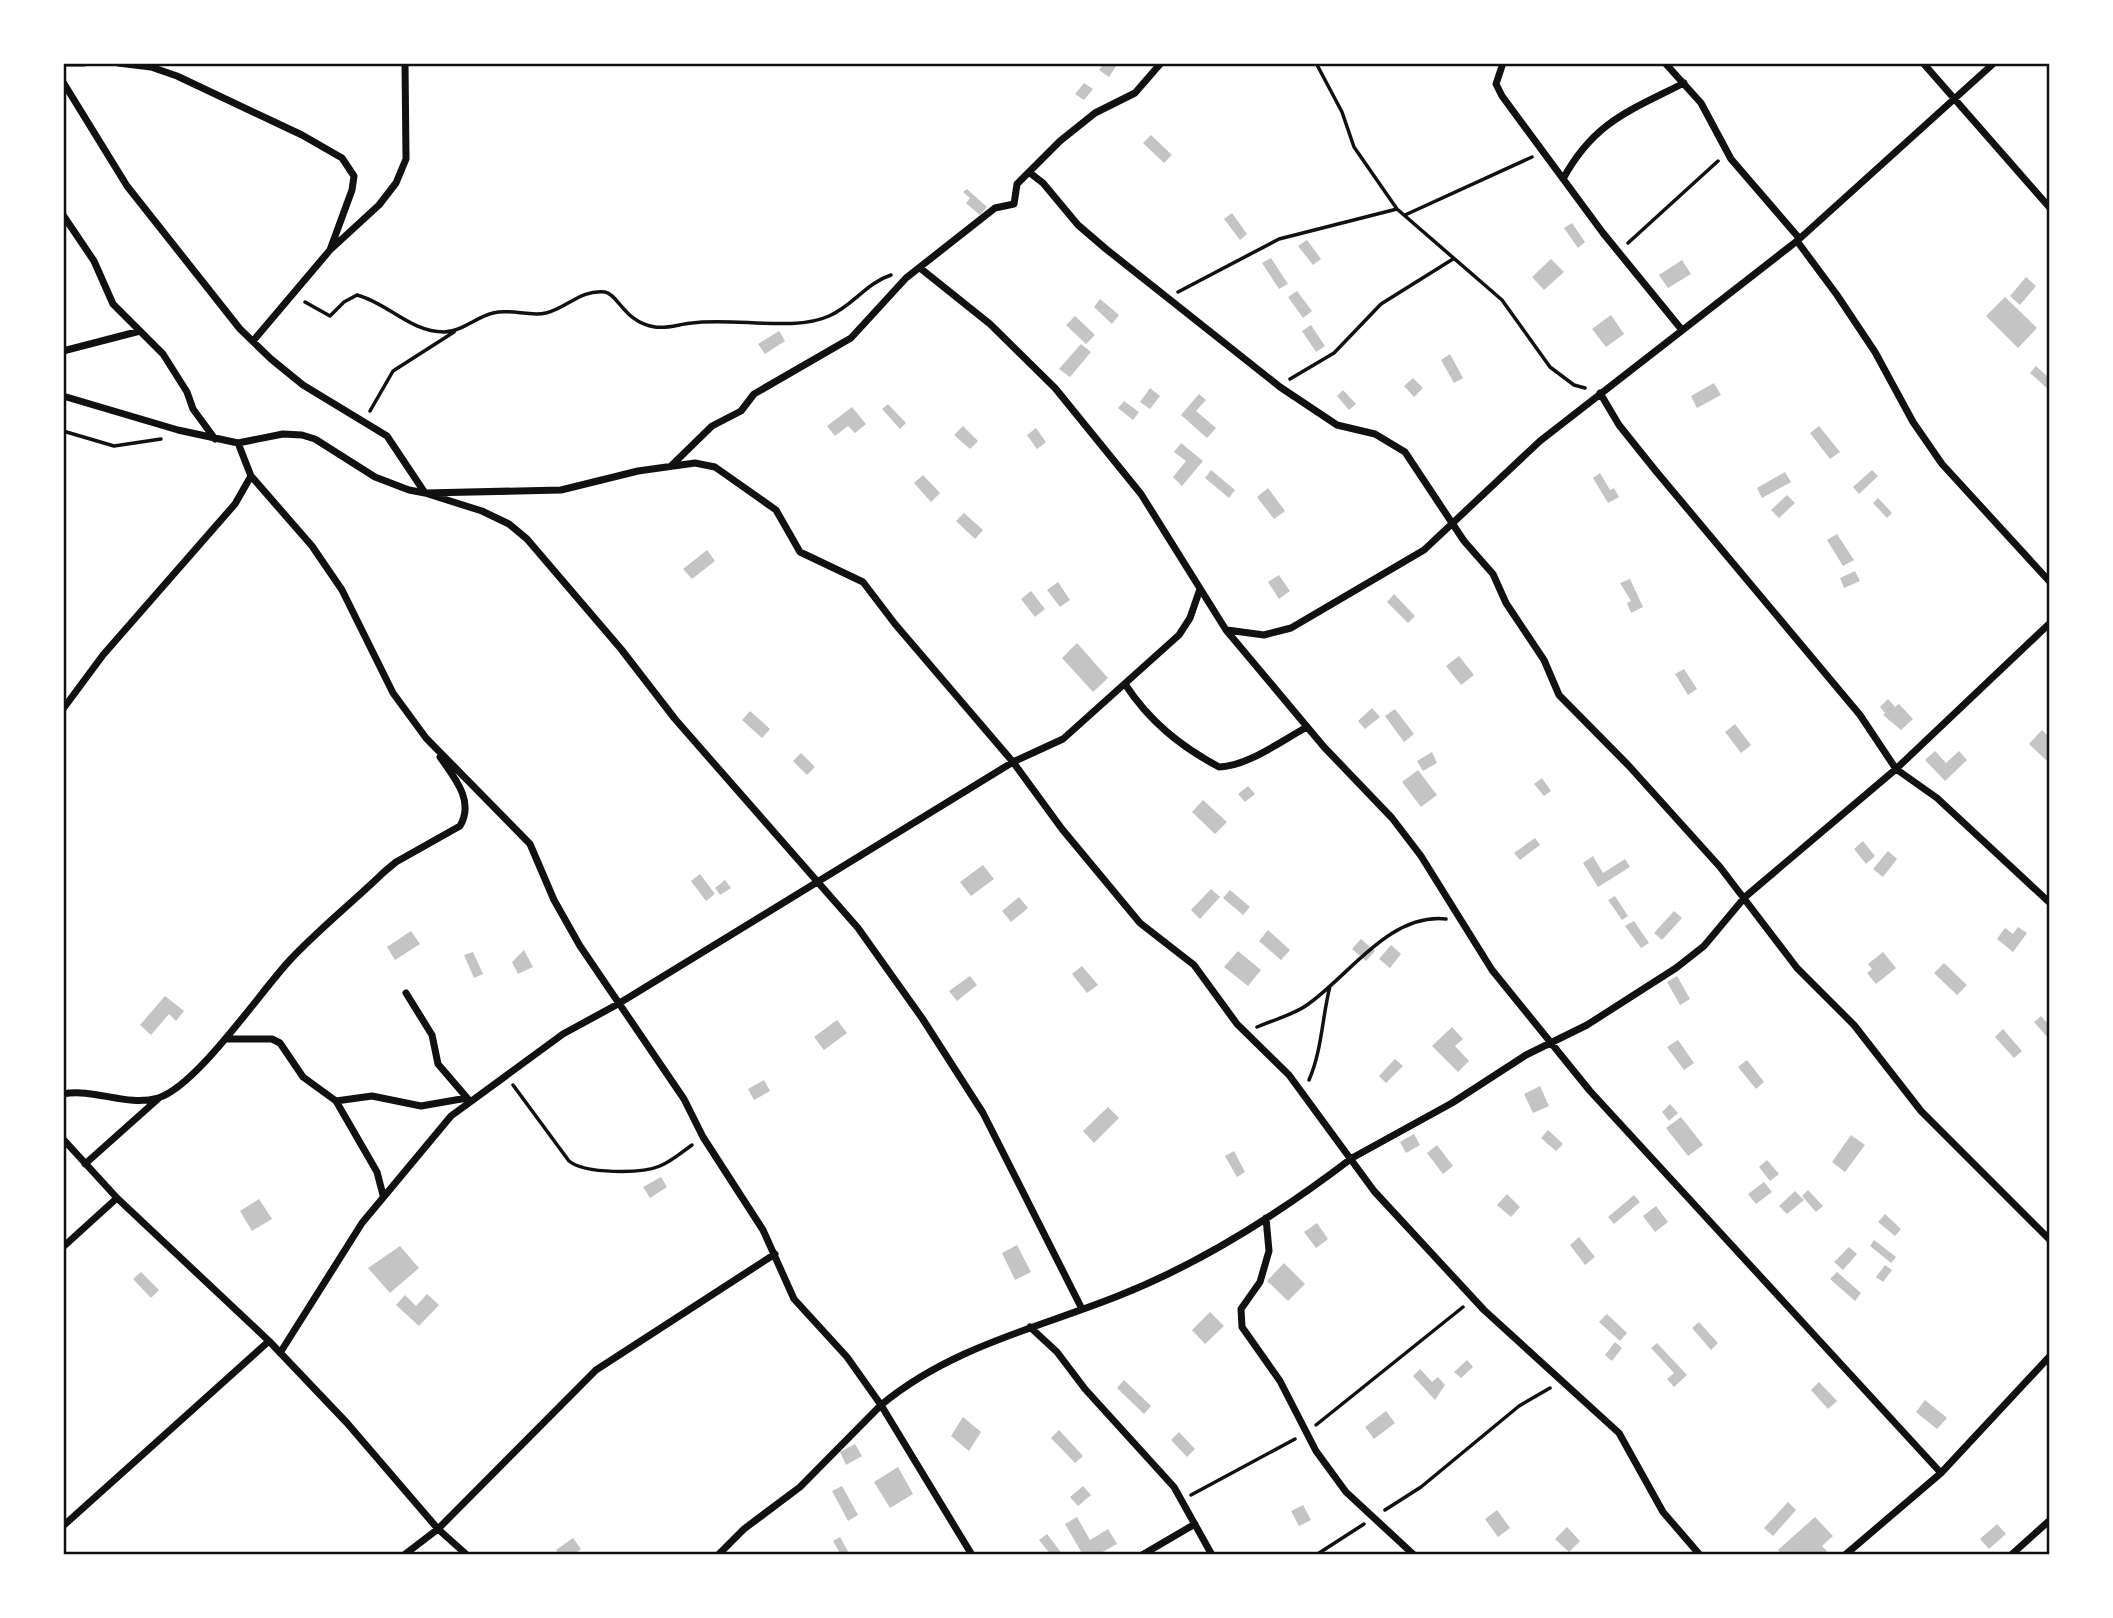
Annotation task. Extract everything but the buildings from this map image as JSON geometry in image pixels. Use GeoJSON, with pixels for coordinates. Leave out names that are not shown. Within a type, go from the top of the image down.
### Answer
{"type":"FeatureCollection","features":[{"type":"Feature","properties":{"kind":"street"},"geometry":{"type":"LineString","coordinates":[[68,63],[84,63]]}},
{"type":"Feature","properties":{"kind":"street"},"geometry":{"type":"LineString","coordinates":[[118,63],[151,67],[177,76],[302,135],[341,158],[354,176],[352,190],[330,250]]}},
{"type":"Feature","properties":{"kind":"street"},"geometry":{"type":"LineString","coordinates":[[253,341],[330,250],[379,205],[396,183],[406,159],[405,63]]}},
{"type":"Feature","properties":{"kind":"street"},"geometry":{"type":"LineString","coordinates":[[670,466],[712,426],[741,411],[754,394],[851,338],[911,275],[995,208],[1014,204],[1017,184],[1070,132],[1095,113],[1135,93],[1161,63]]}},
{"type":"Feature","properties":{"kind":"street"},"geometry":{"type":"LineString","coordinates":[[1503,63],[1496,84],[1618,252],[1682,330]]}},
{"type":"Feature","properties":{"kind":"street"},"geometry":{"type":"LineString","coordinates":[[1665,63],[1684,83],[1713,122],[1727,153],[1798,240],[1845,306],[1913,422],[1942,464],[2050,582]]}},
{"type":"Feature","properties":{"kind":"street"},"geometry":{"type":"LineString","coordinates":[[1923,63],[2050,208]]}},
{"type":"Feature","properties":{"kind":"street"},"geometry":{"type":"LineString","coordinates":[[1226,630],[1264,635],[1291,628],[1424,550],[1541,441],[1798,240],[1994,63]]}},
{"type":"Feature","properties":{"kind":"street"},"geometry":{"type":"LineString","coordinates":[[63,82],[127,186],[253,341],[303,384],[387,436],[425,492],[482,511],[509,524],[527,539],[621,649],[675,719],[858,928],[983,1112],[1082,1309]]}},
{"type":"Feature","properties":{"kind":"street"},"geometry":{"type":"LineString","coordinates":[[1563,179],[1587,140],[1629,111],[1684,83]]}},
{"type":"Feature","properties":{"kind":"street"},"geometry":{"type":"LineString","coordinates":[[1030,173],[1043,183],[1078,225],[1170,296],[1280,387],[1337,425],[1375,434],[1405,452],[1471,551],[1493,575],[1506,603],[1544,660],[1559,695],[1662,802],[1745,897],[1797,968],[1854,1024],[1921,1111],[2050,1240]]}},
{"type":"Feature","properties":{"kind":"street"},"geometry":{"type":"LineString","coordinates":[[63,215],[94,261],[113,304],[163,354],[187,392],[193,409],[215,439]]}},
{"type":"Feature","properties":{"kind":"street"},"geometry":{"type":"LineString","coordinates":[[920,268],[990,324],[1055,388],[1142,494],[1226,630],[1307,727],[1392,818],[1422,856],[1492,970],[1590,1091],[1941,1473]]}},
{"type":"Feature","properties":{"kind":"street"},"geometry":{"type":"LineString","coordinates":[[63,351],[140,331]]}},
{"type":"Feature","properties":{"kind":"street"},"geometry":{"type":"LineString","coordinates":[[1600,393],[1619,425],[1648,461],[1860,715],[1896,769],[1937,798],[2050,903]]}},
{"type":"Feature","properties":{"kind":"street"},"geometry":{"type":"LineString","coordinates":[[63,396],[194,434],[238,443],[283,435],[302,435],[315,439],[375,477],[408,490],[425,492],[561,490],[638,471],[695,463],[725,472],[780,514],[800,552],[863,582],[895,624],[1013,762],[1062,829],[1140,923],[1194,965],[1222,1006],[1289,1075],[1374,1191],[1474,1298],[1619,1433],[1663,1512],[1700,1555]]}},
{"type":"Feature","properties":{"kind":"street"},"geometry":{"type":"LineString","coordinates":[[85,1164],[192,1073],[225,1039],[291,958],[384,872],[396,862],[460,826],[466,805],[460,787],[393,693],[342,590],[312,546],[251,476],[238,443]]}},
{"type":"Feature","properties":{"kind":"street"},"geometry":{"type":"LineString","coordinates":[[63,709],[103,655],[236,504],[251,476]]}},
{"type":"Feature","properties":{"kind":"street"},"geometry":{"type":"LineString","coordinates":[[280,1353],[383,1195],[468,1099],[503,1078],[563,1034],[761,918],[816,880],[890,840],[1013,762],[1063,739],[1179,635],[1190,618],[1200,589]]}},
{"type":"Feature","properties":{"kind":"street"},"geometry":{"type":"LineString","coordinates":[[718,1555],[744,1529],[800,1487],[881,1405],[911,1380],[944,1362],[1173,1272],[1311,1190],[1352,1158],[1587,1025],[1676,968],[1703,946],[1745,897],[1896,769],[2050,623]]}},
{"type":"Feature","properties":{"kind":"street"},"geometry":{"type":"LineString","coordinates":[[1125,684],[1143,712],[1154,723],[1219,767],[1249,760],[1307,727]]}},
{"type":"Feature","properties":{"kind":"street"},"geometry":{"type":"LineString","coordinates":[[426,738],[530,844],[554,900],[618,1004],[684,1099],[704,1137],[763,1230],[775,1254],[780,1273],[794,1299],[847,1357],[881,1405],[972,1555]]}},
{"type":"Feature","properties":{"kind":"street"},"geometry":{"type":"LineString","coordinates":[[406,993],[432,1035],[439,1064],[468,1099]]}},
{"type":"Feature","properties":{"kind":"street"},"geometry":{"type":"LineString","coordinates":[[225,1039],[276,1040],[303,1077],[336,1101],[377,1172],[383,1195]]}},
{"type":"Feature","properties":{"kind":"street"},"geometry":{"type":"LineString","coordinates":[[63,1094],[79,1091],[148,1099],[163,1096]]}},
{"type":"Feature","properties":{"kind":"street"},"geometry":{"type":"LineString","coordinates":[[336,1101],[372,1097],[421,1106],[468,1099]]}},
{"type":"Feature","properties":{"kind":"street"},"geometry":{"type":"LineString","coordinates":[[63,1139],[117,1198],[269,1341],[346,1423],[438,1529],[467,1555]]}},
{"type":"Feature","properties":{"kind":"street"},"geometry":{"type":"LineString","coordinates":[[63,1247],[117,1198]]}},
{"type":"Feature","properties":{"kind":"street"},"geometry":{"type":"LineString","coordinates":[[1266,1218],[1269,1251],[1260,1282],[1241,1309],[1241,1326],[1280,1381],[1317,1451],[1346,1492],[1414,1555]]}},
{"type":"Feature","properties":{"kind":"street"},"geometry":{"type":"LineString","coordinates":[[404,1555],[438,1529],[596,1370],[775,1254]]}},
{"type":"Feature","properties":{"kind":"street"},"geometry":{"type":"LineString","coordinates":[[1030,1327],[1057,1352],[1085,1389],[1183,1500],[1212,1555]]}},
{"type":"Feature","properties":{"kind":"street"},"geometry":{"type":"LineString","coordinates":[[63,1526],[269,1341]]}},
{"type":"Feature","properties":{"kind":"street"},"geometry":{"type":"LineString","coordinates":[[1845,1555],[1941,1473],[2050,1356]]}},
{"type":"Feature","properties":{"kind":"street"},"geometry":{"type":"LineString","coordinates":[[2011,1555],[2050,1520]]}},
{"type":"Feature","properties":{"kind":"street"},"geometry":{"type":"LineString","coordinates":[[1142,1555],[1195,1524]]}},
{"type":"Feature","properties":{"kind":"path"},"geometry":{"type":"LineString","coordinates":[[1316,63],[1342,112],[1353,147],[1397,209],[1517,316],[1550,367],[1574,385],[1600,393]]}},
{"type":"Feature","properties":{"kind":"path"},"geometry":{"type":"LineString","coordinates":[[1404,215],[1543,152]]}},
{"type":"Feature","properties":{"kind":"path"},"geometry":{"type":"LineString","coordinates":[[1618,252],[1727,153]]}},
{"type":"Feature","properties":{"kind":"path"},"geometry":{"type":"LineString","coordinates":[[1170,296],[1279,239],[1397,209]]}},
{"type":"Feature","properties":{"kind":"path"},"geometry":{"type":"LineString","coordinates":[[1280,387],[1298,372],[1334,353],[1381,304],[1453,259]]}},
{"type":"Feature","properties":{"kind":"path"},"geometry":{"type":"LineString","coordinates":[[365,420],[393,371],[458,329],[494,312],[542,314],[566,306],[583,294],[603,292],[611,295],[625,313],[639,324],[655,327],[716,322],[811,323],[841,310],[877,279],[911,275]]}},
{"type":"Feature","properties":{"kind":"path"},"geometry":{"type":"LineString","coordinates":[[294,295],[330,316],[344,302],[357,295],[415,326],[435,332],[458,329]]}},
{"type":"Feature","properties":{"kind":"path"},"geometry":{"type":"LineString","coordinates":[[63,430],[114,446],[194,434]]}},
{"type":"Feature","properties":{"kind":"path"},"geometry":{"type":"LineString","coordinates":[[1245,1031],[1301,1009],[1385,939],[1418,921],[1429,917],[1462,921]]}},
{"type":"Feature","properties":{"kind":"path"},"geometry":{"type":"LineString","coordinates":[[1304,1094],[1321,1051],[1324,1010],[1331,984]]}},
{"type":"Feature","properties":{"kind":"path"},"geometry":{"type":"LineString","coordinates":[[503,1078],[521,1093],[569,1161],[581,1169],[628,1170],[658,1167],[704,1137]]}},
{"type":"Feature","properties":{"kind":"path"},"geometry":{"type":"LineString","coordinates":[[1183,1500],[1307,1432],[1474,1298]]}},
{"type":"Feature","properties":{"kind":"path"},"geometry":{"type":"LineString","coordinates":[[1316,1555],[1421,1487],[1539,1392],[1565,1383]]}}]}
